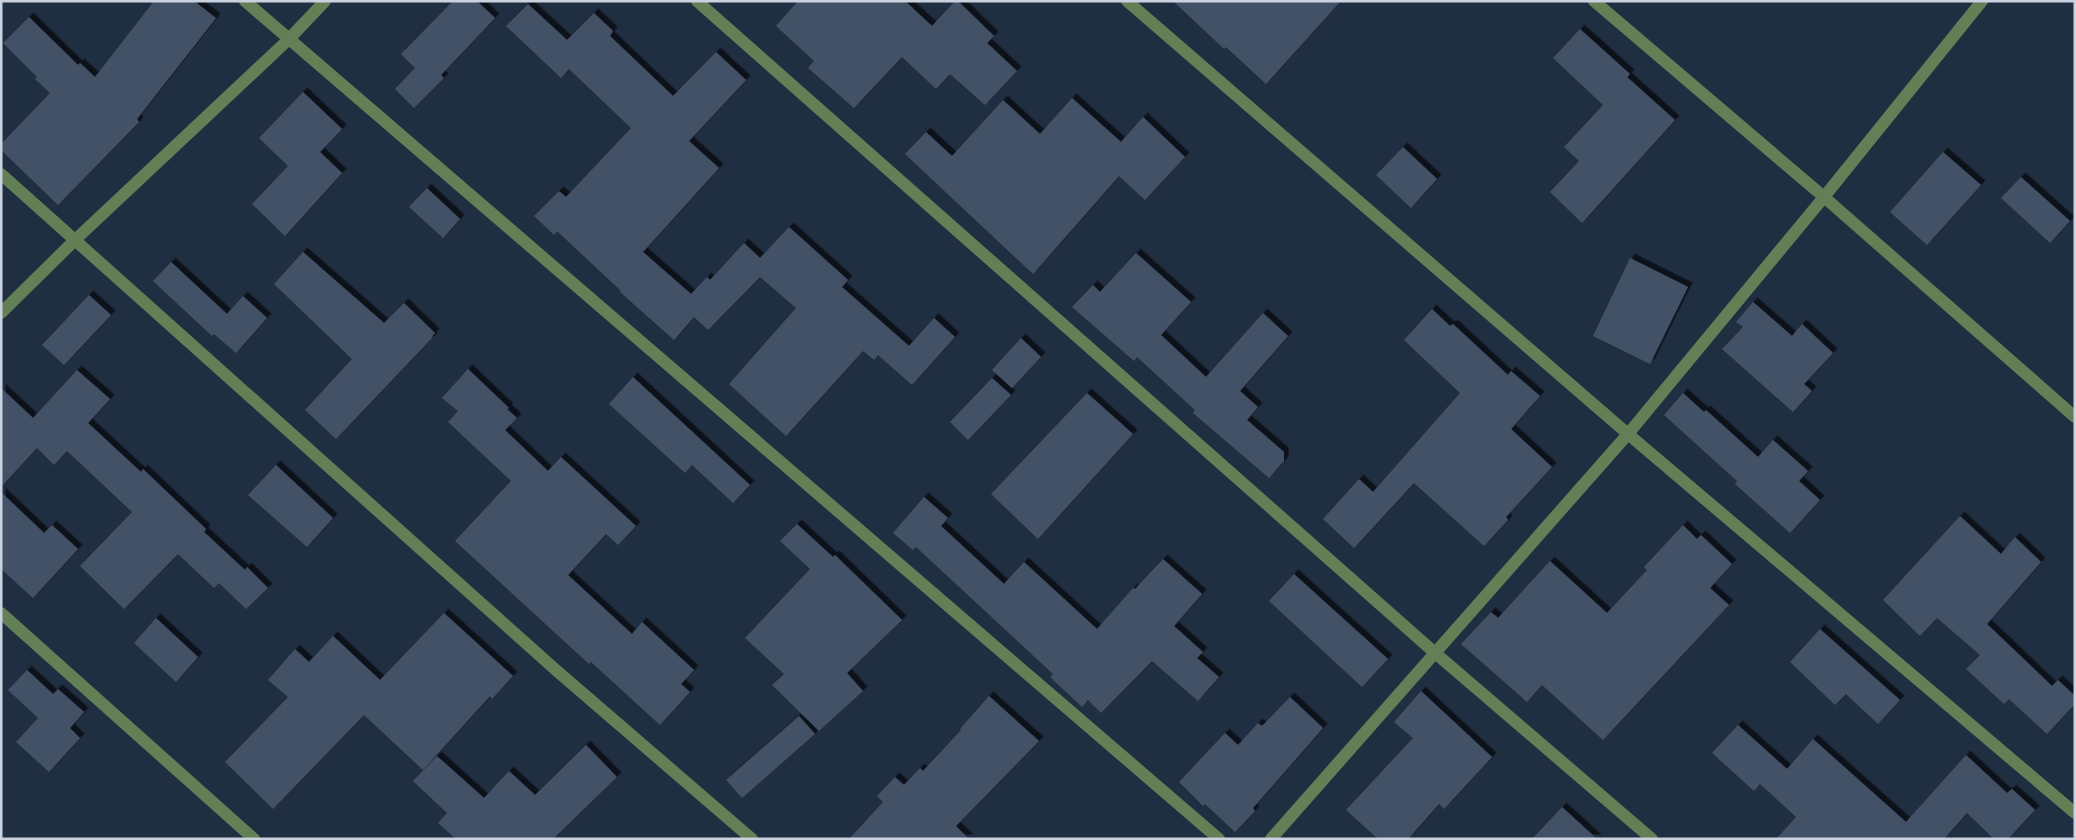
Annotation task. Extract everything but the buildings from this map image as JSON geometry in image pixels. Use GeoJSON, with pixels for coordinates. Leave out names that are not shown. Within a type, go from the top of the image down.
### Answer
{"type":"FeatureCollection","features":[{"type":"Feature","properties":{"kind":"street"},"geometry":{"type":"LineString","coordinates":[[245,1],[288,40],[1219,839]]}},
{"type":"Feature","properties":{"kind":"street"},"geometry":{"type":"LineString","coordinates":[[1,313],[75,240],[288,40],[325,1]]}},
{"type":"Feature","properties":{"kind":"street"},"geometry":{"type":"LineString","coordinates":[[697,1],[1434,652],[1652,839]]}},
{"type":"Feature","properties":{"kind":"street"},"geometry":{"type":"LineString","coordinates":[[1127,1],[1628,434],[2075,813]]}},
{"type":"Feature","properties":{"kind":"street"},"geometry":{"type":"LineString","coordinates":[[1594,1],[1824,197],[2075,417]]}},
{"type":"Feature","properties":{"kind":"street"},"geometry":{"type":"LineString","coordinates":[[1272,839],[1434,652],[1628,434],[1824,197],[1982,1]]}},
{"type":"Feature","properties":{"kind":"street"},"geometry":{"type":"LineString","coordinates":[[1,174],[556,671],[752,839]]}},
{"type":"Feature","properties":{"kind":"street"},"geometry":{"type":"LineString","coordinates":[[1,613],[254,839]]}}]}
